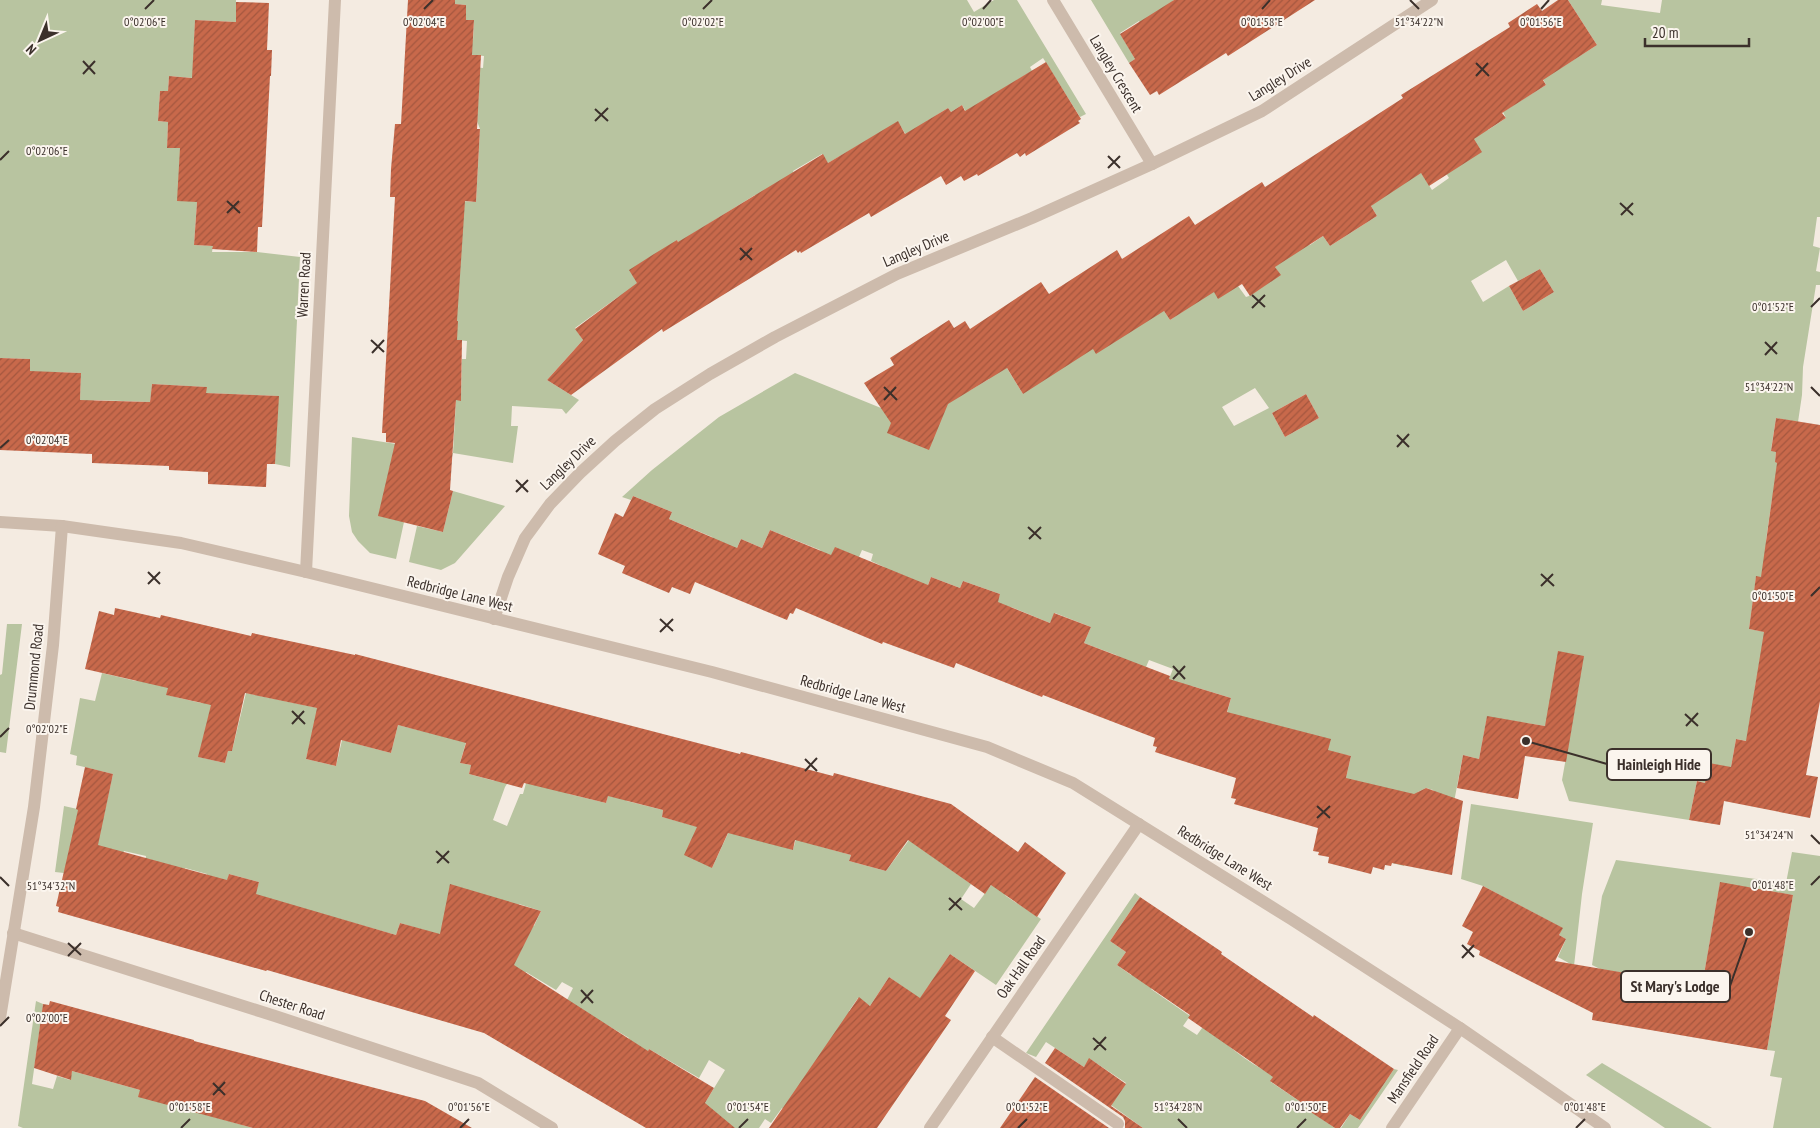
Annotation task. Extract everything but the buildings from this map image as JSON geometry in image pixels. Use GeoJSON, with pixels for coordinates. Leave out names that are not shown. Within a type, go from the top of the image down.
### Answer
{"type":"FeatureCollection","features":[{"type":"Feature","properties":{"kind":"street","name":"Warren Road"},"geometry":{"type":"LineString","coordinates":[[306,572],[335,0]]}},
{"type":"Feature","properties":{"kind":"street","name":"Langley Crescent"},"geometry":{"type":"LineString","coordinates":[[1053,0],[1152,164]]}},
{"type":"Feature","properties":{"kind":"street","name":"Langley Drive"},"geometry":{"type":"LineString","coordinates":[[494,619],[508,577],[525,538],[550,504],[615,441],[655,409],[710,374],[844,300],[897,274],[1032,218],[1152,164],[1262,111],[1432,0]]}},
{"type":"Feature","properties":{"kind":"street","name":"Redbridge Lane West"},"geometry":{"type":"LineString","coordinates":[[0,522],[62,526],[181,543],[712,672],[987,747],[1073,783],[1460,1028],[1605,1128]]}},
{"type":"Feature","properties":{"kind":"street","name":"Drummond Road"},"geometry":{"type":"LineString","coordinates":[[0,1018],[34,807],[53,645],[62,526]]}},
{"type":"Feature","properties":{"kind":"street","name":"Oak Hall Road"},"geometry":{"type":"LineString","coordinates":[[930,1128],[1139,824]]}},
{"type":"Feature","properties":{"kind":"street","name":"Chester Road"},"geometry":{"type":"LineString","coordinates":[[13,933],[478,1083],[552,1128]]}},
{"type":"Feature","properties":{"kind":"street","name":"Mansfield Road"},"geometry":{"type":"LineString","coordinates":[[1392,1128],[1460,1028]]}},
{"type":"Feature","properties":{"kind":"street"},"geometry":{"type":"LineString","coordinates":[[992,1037],[1118,1124]]}},
{"type":"Feature","properties":{"kind":"green space"},"geometry":{"type":"Polygon","coordinates":[[[0,0],[236,0],[236,22],[195,20],[193,78],[169,76],[168,91],[160,91],[158,121],[168,122],[167,148],[181,148],[197,202],[194,245],[213,246],[212,252],[257,252],[300,257],[290,467],[275,464],[278,396],[206,393],[206,387],[152,384],[150,402],[94,400],[79,425],[81,373],[56,372],[30,384],[30,359],[0,358],[0,0]]]}},
{"type":"Feature","properties":{"kind":"green space"},"geometry":{"type":"Polygon","coordinates":[[[455,0],[967,0],[974,12],[994,0],[1017,0],[1086,114],[1080,117],[1043,58],[1030,67],[1032,71],[993,95],[996,162],[962,105],[951,112],[948,108],[927,121],[916,151],[898,122],[828,163],[822,154],[793,171],[795,176],[778,236],[755,195],[692,234],[687,257],[677,240],[639,286],[618,297],[575,328],[583,340],[547,380],[579,400],[566,414],[562,409],[512,406],[511,426],[518,426],[513,463],[453,453],[456,400],[461,400],[462,359],[466,359],[467,341],[457,340],[444,320],[462,201],[476,202],[480,129],[477,121],[479,86],[452,65],[483,68],[484,56],[463,54],[463,39],[473,40],[474,21],[466,20],[466,5],[455,4],[455,0]]]}},
{"type":"Feature","properties":{"kind":"green space"},"geometry":{"type":"Polygon","coordinates":[[[1091,0],[1174,0],[1144,30],[1139,21],[1120,33],[1135,59],[1129,63],[1091,0]]]}},
{"type":"Feature","properties":{"kind":"green space"},"geometry":{"type":"Polygon","coordinates":[[[1568,0],[1602,0],[1601,5],[1660,13],[1662,0],[1820,0],[1820,217],[1817,217],[1813,246],[1820,248],[1816,271],[1820,272],[1820,285],[1816,285],[1803,367],[1802,395],[1798,422],[1776,418],[1771,450],[1776,452],[1775,462],[1800,466],[1772,499],[1766,540],[1766,578],[1756,577],[1749,629],[1765,632],[1754,693],[1757,743],[1736,739],[1731,767],[1705,783],[1697,781],[1689,820],[1569,801],[1562,780],[1579,684],[1545,726],[1487,717],[1479,759],[1463,755],[1454,802],[1436,795],[1433,790],[1426,788],[1418,792],[1404,866],[1392,863],[1346,778],[1351,756],[1328,751],[1227,713],[1231,698],[1192,686],[1162,696],[1173,669],[1149,660],[1143,674],[1116,655],[1084,643],[1091,627],[1055,613],[1050,623],[1011,607],[994,649],[982,645],[1000,594],[963,581],[960,588],[931,577],[927,587],[876,584],[884,567],[871,561],[873,554],[862,550],[859,557],[829,561],[820,550],[770,530],[762,548],[741,539],[730,563],[712,537],[669,519],[672,512],[633,496],[631,500],[622,497],[652,470],[719,417],[795,373],[881,408],[895,399],[960,377],[969,391],[989,379],[968,346],[1005,365],[1023,394],[1062,328],[1164,311],[1170,320],[1185,310],[1175,293],[1238,286],[1246,297],[1249,296],[1280,275],[1265,251],[1310,245],[1323,236],[1330,246],[1377,216],[1371,206],[1412,158],[1432,190],[1449,178],[1439,162],[1463,122],[1488,130],[1506,118],[1503,112],[1546,85],[1540,73],[1561,68],[1597,45],[1568,0]],[[1506,260],[1471,281],[1483,302],[1509,286],[1523,311],[1554,292],[1540,269],[1518,281],[1506,260]],[[1255,388],[1222,407],[1234,426],[1269,408],[1255,388]],[[1306,394],[1272,413],[1285,437],[1319,418],[1306,394]]]}},
{"type":"Feature","properties":{"kind":"green space"},"geometry":{"type":"Polygon","coordinates":[[[352,437],[453,453],[444,489],[404,522],[396,559],[370,553],[352,532],[349,516],[352,437]]]}},
{"type":"Feature","properties":{"kind":"green space"},"geometry":{"type":"Polygon","coordinates":[[[453,491],[505,506],[455,563],[441,570],[409,562],[417,526],[443,532],[453,491]]]}},
{"type":"Feature","properties":{"kind":"green space"},"geometry":{"type":"Polygon","coordinates":[[[7,624],[22,624],[6,753],[0,752],[0,675],[2,674],[7,624]]]}},
{"type":"Feature","properties":{"kind":"green space"},"geometry":{"type":"Polygon","coordinates":[[[102,673],[136,681],[171,676],[167,695],[201,703],[205,685],[216,687],[199,757],[225,763],[228,751],[232,751],[246,693],[318,708],[306,759],[336,766],[342,740],[391,753],[398,725],[466,742],[460,763],[471,765],[469,774],[495,781],[523,759],[505,787],[493,820],[507,826],[520,794],[523,794],[533,758],[569,794],[606,803],[613,776],[627,801],[663,810],[662,817],[699,827],[712,868],[731,827],[793,850],[800,823],[815,845],[851,855],[849,861],[886,871],[909,840],[971,884],[961,899],[974,908],[995,880],[1006,896],[1041,919],[996,985],[950,954],[920,999],[889,977],[870,1006],[858,998],[849,1011],[861,1020],[811,1128],[782,1108],[771,1123],[765,1119],[759,1128],[706,1128],[705,1103],[725,1070],[709,1060],[699,1078],[649,1049],[641,1066],[620,1054],[629,1038],[565,1004],[573,988],[562,982],[556,990],[526,972],[498,1018],[437,934],[400,923],[396,935],[255,895],[259,882],[229,874],[226,888],[205,882],[207,874],[185,868],[183,874],[145,864],[146,856],[124,851],[122,858],[64,873],[55,872],[64,806],[104,815],[113,774],[76,765],[77,756],[70,754],[80,698],[95,701],[102,673]],[[519,904],[513,919],[534,926],[541,911],[519,904]]]}},
{"type":"Feature","properties":{"kind":"green space"},"geometry":{"type":"Polygon","coordinates":[[[1471,804],[1593,823],[1582,894],[1574,966],[1558,957],[1566,939],[1559,935],[1562,928],[1483,886],[1461,879],[1471,804]]]}},
{"type":"Feature","properties":{"kind":"green space"},"geometry":{"type":"Polygon","coordinates":[[[1792,852],[1820,856],[1820,1128],[1773,1128],[1782,1078],[1770,1076],[1775,1051],[1767,1050],[1793,895],[1720,883],[1702,986],[1600,969],[1592,965],[1602,896],[1616,860],[1786,883],[1792,852]]]}},
{"type":"Feature","properties":{"kind":"green space"},"geometry":{"type":"Polygon","coordinates":[[[1135,893],[1140,897],[1110,941],[1126,952],[1117,965],[1131,975],[1141,962],[1160,975],[1151,989],[1190,1016],[1183,1026],[1197,1035],[1205,1024],[1237,1052],[1255,1065],[1274,1075],[1271,1082],[1335,1128],[1143,1128],[1111,1105],[1126,1083],[1090,1059],[1084,1067],[1046,1042],[1036,1057],[1026,1053],[1135,893]]]}},
{"type":"Feature","properties":{"kind":"green space"},"geometry":{"type":"Polygon","coordinates":[[[36,1001],[43,1004],[32,1084],[53,1089],[57,1076],[70,1080],[72,1071],[140,1090],[182,1108],[253,1128],[23,1128],[18,1126],[36,1001]]]}},
{"type":"Feature","properties":{"kind":"green space"},"geometry":{"type":"Polygon","coordinates":[[[1602,1063],[1712,1128],[1665,1128],[1586,1075],[1602,1063]]]}},
{"type":"Feature","properties":{"kind":"green space"},"geometry":{"type":"Polygon","coordinates":[[[1394,1069],[1398,1070],[1358,1128],[1341,1128],[1350,1114],[1360,1120],[1394,1069]]]}},
{"type":"Feature","properties":{"kind":"place","name":"Hainleigh Hide"},"geometry":{"type":"Point","coordinates":[1526,741]}},
{"type":"Feature","properties":{"kind":"place","name":"St Mary's Lodge"},"geometry":{"type":"Point","coordinates":[1749,932]}}]}
